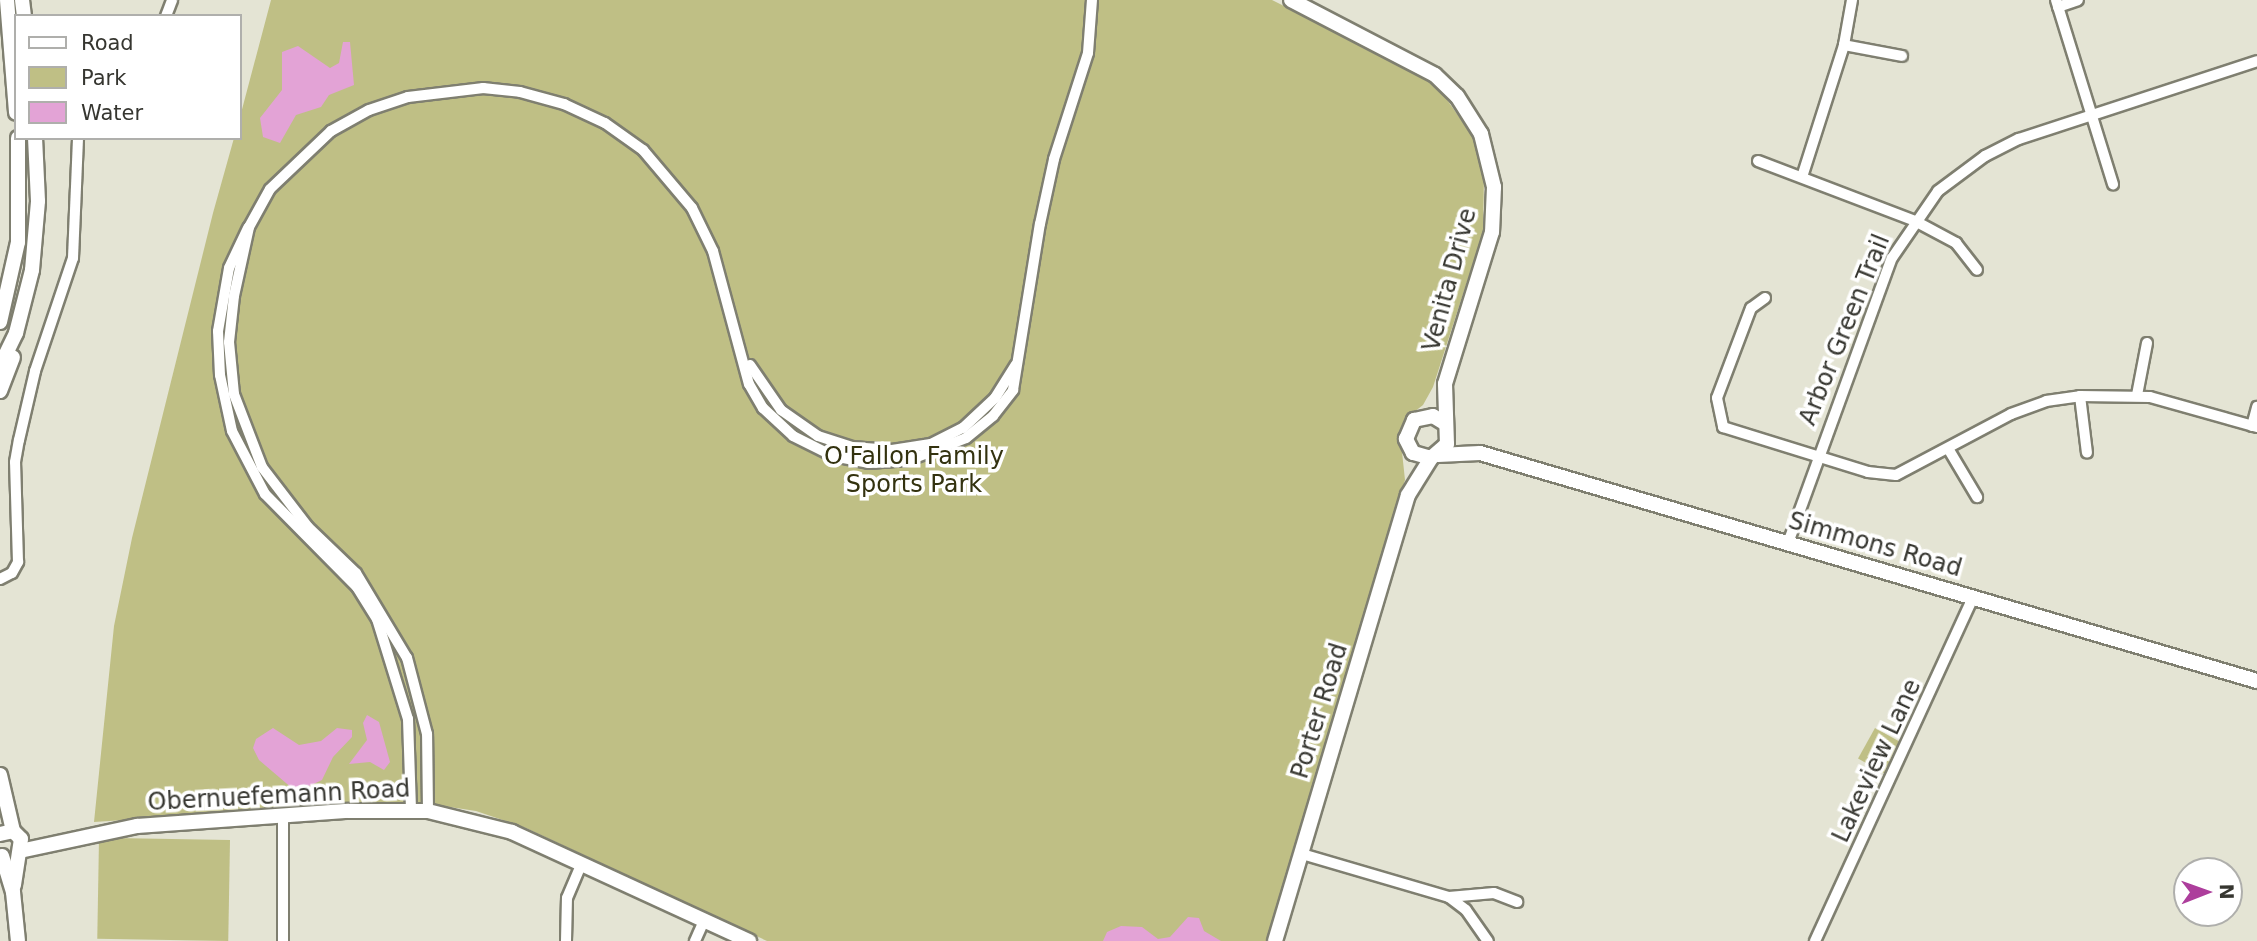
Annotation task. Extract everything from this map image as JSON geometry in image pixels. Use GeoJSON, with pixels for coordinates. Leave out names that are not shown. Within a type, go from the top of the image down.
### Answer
{"type":"FeatureCollection","features":[{"type":"Feature","properties":{"kind":"street"},"geometry":{"type":"LineString","coordinates":[[6,0],[14,101]]}},
{"type":"Feature","properties":{"kind":"street"},"geometry":{"type":"LineString","coordinates":[[411,810],[408,719],[377,619],[346,574],[265,494],[232,431],[220,375],[218,331],[229,268],[270,188],[298,158],[331,131],[369,110],[427,92],[464,88],[542,97],[623,134],[678,187],[713,251],[743,351],[749,384],[762,408],[782,427],[820,451],[869,463],[930,455],[966,438],[993,416],[1013,390],[1045,198],[1087,53],[1092,0]]}},
{"type":"Feature","properties":{"kind":"street","name":"Venita Drive"},"geometry":{"type":"LineString","coordinates":[[1291,0],[1435,75],[1457,96],[1480,134],[1494,187],[1492,232],[1445,384],[1424,416]]}},
{"type":"Feature","properties":{"kind":"street"},"geometry":{"type":"LineString","coordinates":[[1802,177],[1844,44],[1852,0]]}},
{"type":"Feature","properties":{"kind":"street"},"geometry":{"type":"LineString","coordinates":[[2078,0],[2057,3],[2094,113],[2113,184]]}},
{"type":"Feature","properties":{"kind":"street"},"geometry":{"type":"LineString","coordinates":[[1844,44],[1902,56]]}},
{"type":"Feature","properties":{"kind":"street","name":"Arbor Green Trail"},"geometry":{"type":"LineString","coordinates":[[1788,542],[1892,258],[1915,220],[1938,191],[1984,156],[2094,113],[2257,61]]}},
{"type":"Feature","properties":{"kind":"street"},"geometry":{"type":"LineString","coordinates":[[0,322],[18,242],[18,140]]}},
{"type":"Feature","properties":{"kind":"street"},"geometry":{"type":"LineString","coordinates":[[0,391],[14,354],[36,235],[35,140]]}},
{"type":"Feature","properties":{"kind":"street"},"geometry":{"type":"LineString","coordinates":[[0,579],[12,573],[18,562],[19,440],[35,371],[73,258],[78,140]]}},
{"type":"Feature","properties":{"kind":"street"},"geometry":{"type":"LineString","coordinates":[[1758,161],[1915,220],[1956,243],[1977,270]]}},
{"type":"Feature","properties":{"kind":"street"},"geometry":{"type":"LineString","coordinates":[[249,227],[233,296],[229,342],[240,419],[275,488],[356,573],[401,646],[424,712],[428,811]]}},
{"type":"Feature","properties":{"kind":"street"},"geometry":{"type":"LineString","coordinates":[[1765,298],[1751,308],[1717,398],[1717,415],[1723,427],[1818,457],[1896,475],[1949,450],[2011,414],[2046,401],[2080,396],[2137,395],[2254,427],[2257,407]]}},
{"type":"Feature","properties":{"kind":"street"},"geometry":{"type":"LineString","coordinates":[[0,366],[16,333]]}},
{"type":"Feature","properties":{"kind":"street"},"geometry":{"type":"LineString","coordinates":[[2137,395],[2147,343]]}},
{"type":"Feature","properties":{"kind":"street","name":"Venita Drive"},"geometry":{"type":"LineString","coordinates":[[1445,384],[1446,426]]}},
{"type":"Feature","properties":{"kind":"street"},"geometry":{"type":"LineString","coordinates":[[2080,396],[2087,453]]}},
{"type":"Feature","properties":{"kind":"street"},"geometry":{"type":"LineString","coordinates":[[1424,416],[1446,426],[1447,444],[1435,456],[1419,457],[1408,446],[1409,426],[1424,416]]}},
{"type":"Feature","properties":{"kind":"street","name":"Simmons Road"},"geometry":{"type":"LineString","coordinates":[[1446,426],[1480,453]]}},
{"type":"Feature","properties":{"kind":"street","name":"Porter Road"},"geometry":{"type":"LineString","coordinates":[[1275,941],[1408,495],[1408,446]]}},
{"type":"Feature","properties":{"kind":"street"},"geometry":{"type":"LineString","coordinates":[[1949,450],[1977,497]]}},
{"type":"Feature","properties":{"kind":"street","name":"Simmons Road"},"geometry":{"type":"LineString","coordinates":[[1435,456],[1480,453],[2257,681]]}},
{"type":"Feature","properties":{"kind":"street","name":"Porter Road"},"geometry":{"type":"LineString","coordinates":[[1408,495],[1435,456]]}},
{"type":"Feature","properties":{"kind":"street","name":"Lakeview Lane"},"geometry":{"type":"LineString","coordinates":[[1815,941],[1973,597]]}},
{"type":"Feature","properties":{"kind":"street"},"geometry":{"type":"LineString","coordinates":[[0,775],[12,839],[13,892],[18,941]]}},
{"type":"Feature","properties":{"kind":"street","name":"Obernuefemann Road"},"geometry":{"type":"LineString","coordinates":[[1,855],[12,839],[283,815],[428,811],[512,832],[749,941]]}},
{"type":"Feature","properties":{"kind":"street"},"geometry":{"type":"LineString","coordinates":[[283,815],[283,941]]}},
{"type":"Feature","properties":{"kind":"street"},"geometry":{"type":"LineString","coordinates":[[1301,853],[1449,897],[1466,910],[1489,941]]}},
{"type":"Feature","properties":{"kind":"street"},"geometry":{"type":"LineString","coordinates":[[1,855],[13,892]]}},
{"type":"Feature","properties":{"kind":"street"},"geometry":{"type":"LineString","coordinates":[[566,941],[568,898],[581,865]]}},
{"type":"Feature","properties":{"kind":"street"},"geometry":{"type":"LineString","coordinates":[[1449,897],[1494,893],[1517,902]]}},
{"type":"Feature","properties":{"kind":"street"},"geometry":{"type":"LineString","coordinates":[[695,941],[704,920]]}},
{"type":"Feature","properties":{"kind":"green space","name":"O'Fallon Family Sports Park"},"geometry":{"type":"Polygon","coordinates":[[[271,0],[1272,0],[1434,81],[1473,137],[1484,176],[1483,232],[1433,387],[1423,405],[1404,420],[1400,433],[1405,480],[1268,941],[767,941],[526,828],[476,811],[430,804],[383,803],[94,822],[114,626],[132,538],[213,213],[233,140],[242,140],[242,109],[271,0]]]}},
{"type":"Feature","properties":{"kind":"green space"},"geometry":{"type":"Polygon","coordinates":[[[1875,728],[1902,743],[1885,774],[1858,759],[1875,728]]]}},
{"type":"Feature","properties":{"kind":"green space"},"geometry":{"type":"Polygon","coordinates":[[[99,838],[230,840],[228,941],[97,939],[99,838]]]}},
{"type":"Feature","properties":{"kind":"water"},"geometry":{"type":"Polygon","coordinates":[[[343,42],[350,42],[354,85],[329,95],[321,107],[296,115],[280,143],[263,137],[260,118],[282,90],[282,52],[298,46],[330,68],[339,63],[343,42]]]}},
{"type":"Feature","properties":{"kind":"water"},"geometry":{"type":"Polygon","coordinates":[[[367,715],[379,722],[390,762],[384,770],[370,762],[349,764],[367,740],[363,723],[367,715]]]}},
{"type":"Feature","properties":{"kind":"water"},"geometry":{"type":"Polygon","coordinates":[[[273,728],[299,745],[321,741],[337,728],[352,730],[352,737],[333,757],[322,780],[301,790],[293,789],[259,760],[253,748],[256,739],[273,728]]]}},
{"type":"Feature","properties":{"kind":"water"},"geometry":{"type":"Polygon","coordinates":[[[1188,917],[1199,918],[1204,931],[1221,941],[1103,941],[1107,932],[1121,926],[1142,927],[1158,939],[1170,937],[1188,917]]]}}]}
